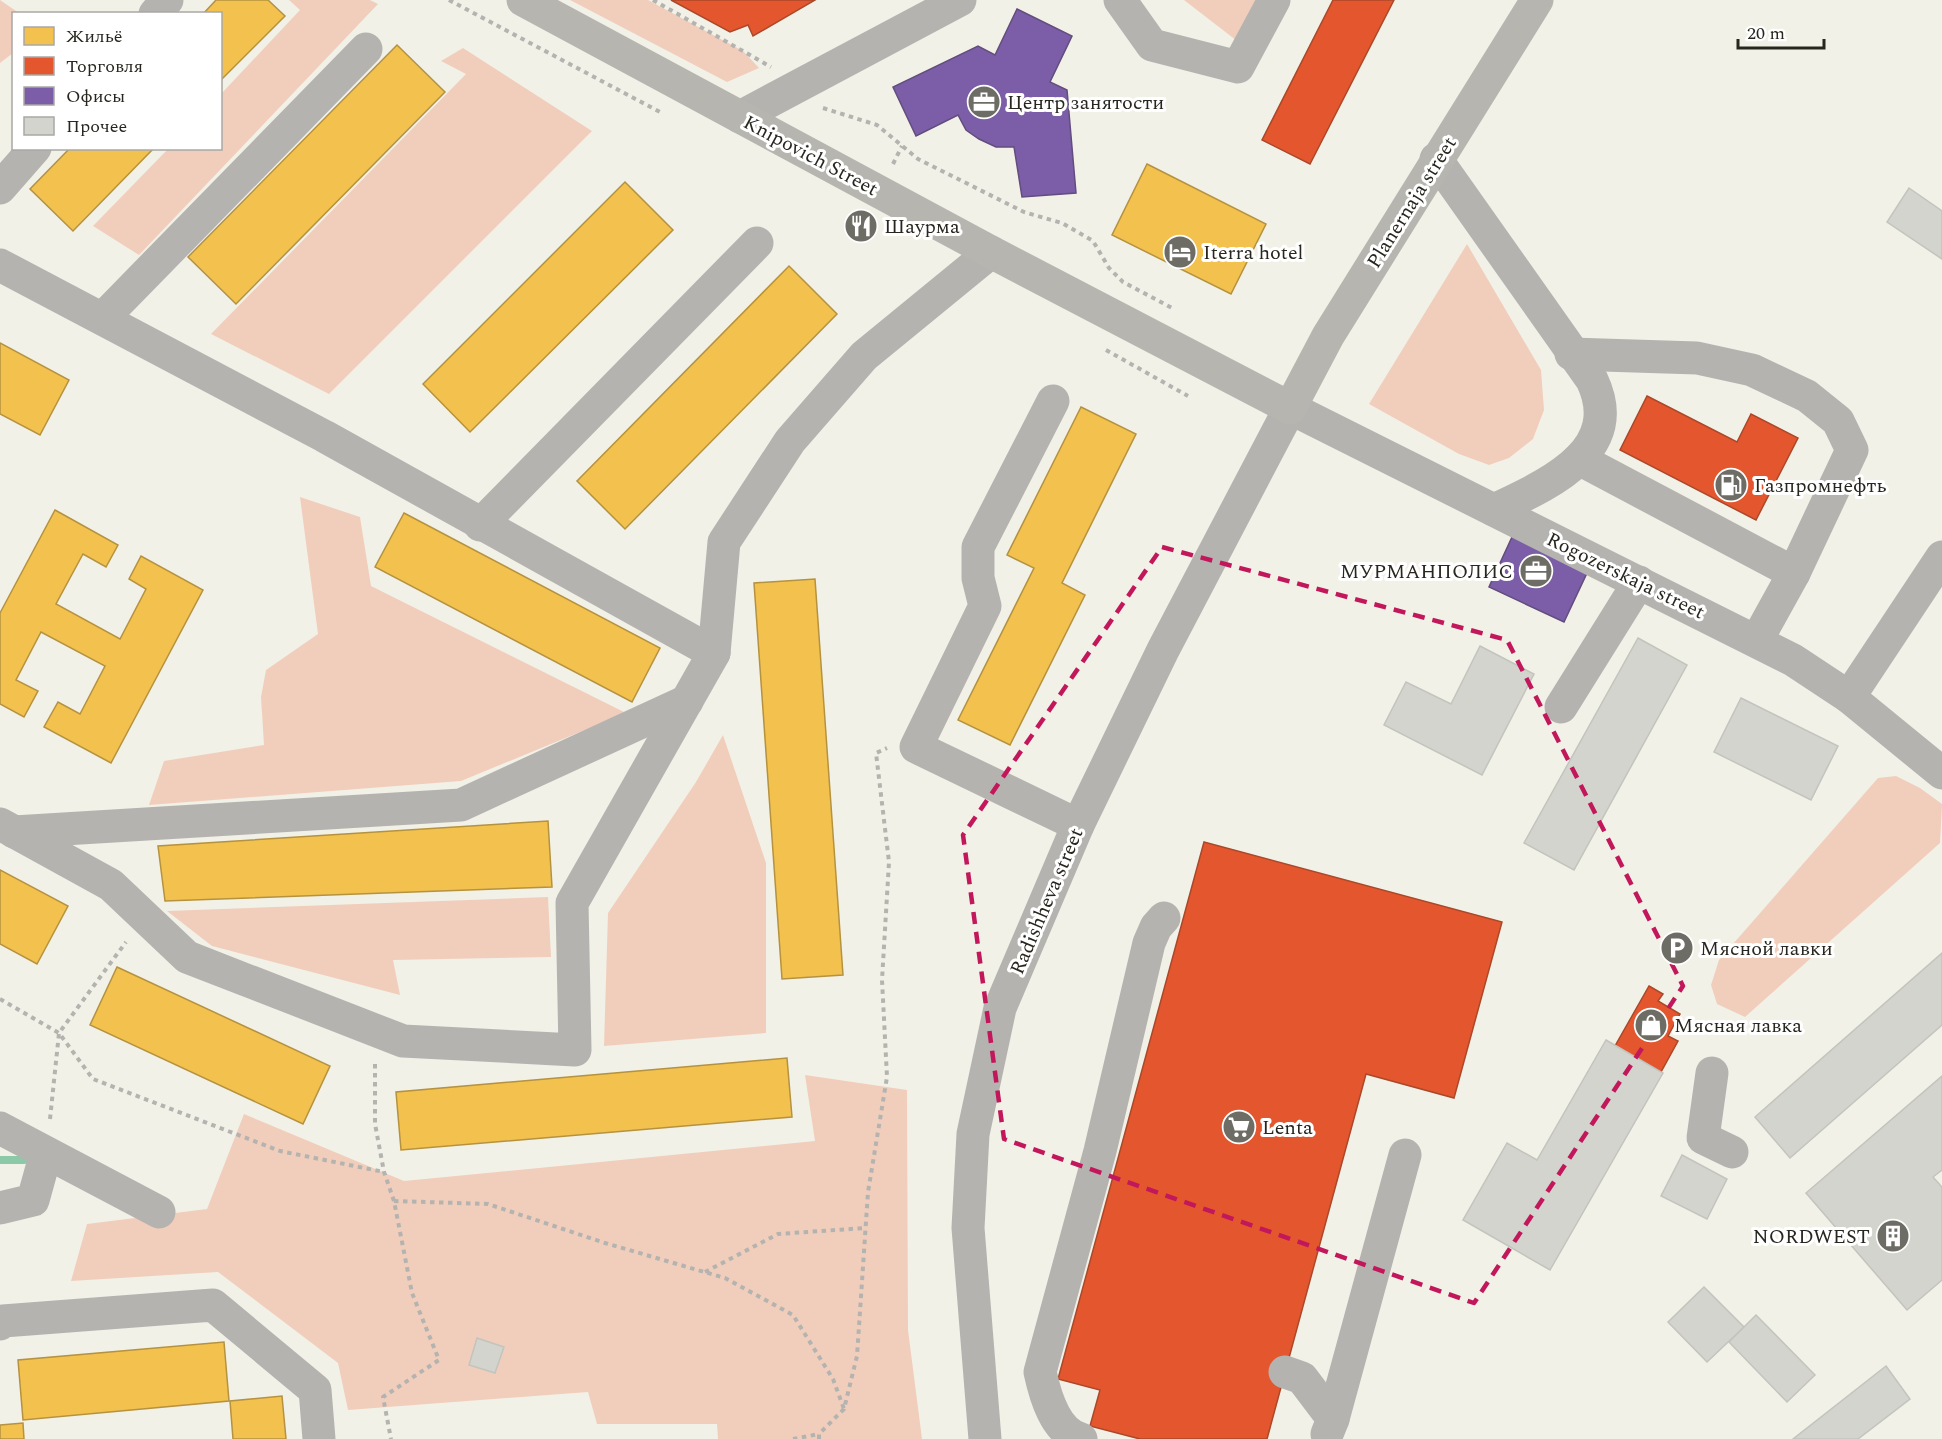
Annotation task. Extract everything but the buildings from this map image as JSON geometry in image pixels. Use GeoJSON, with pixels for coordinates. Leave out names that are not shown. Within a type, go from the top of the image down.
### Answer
{"type":"FeatureCollection","features":[{"type":"Feature","properties":{"kind":"main road","name":"Knipovich Street"},"geometry":{"type":"LineString","coordinates":[[523,0],[991,252],[1290,408]]}},
{"type":"Feature","properties":{"kind":"main road","name":"Planernaja street"},"geometry":{"type":"LineString","coordinates":[[1290,408],[1328,336],[1537,0]]}},
{"type":"Feature","properties":{"kind":"street"},"geometry":{"type":"LineString","coordinates":[[157,12],[167,0]]}},
{"type":"Feature","properties":{"kind":"street"},"geometry":{"type":"LineString","coordinates":[[740,117],[960,0]]}},
{"type":"Feature","properties":{"kind":"street"},"geometry":{"type":"LineString","coordinates":[[1120,0],[1152,45],[1238,67],[1275,0]]}},
{"type":"Feature","properties":{"kind":"street"},"geometry":{"type":"LineString","coordinates":[[103,318],[366,49]]}},
{"type":"Feature","properties":{"kind":"street"},"geometry":{"type":"LineString","coordinates":[[0,188],[33,150]]}},
{"type":"Feature","properties":{"kind":"street"},"geometry":{"type":"LineString","coordinates":[[1436,159],[1571,354],[1592,380],[1600,398],[1601,415],[1595,440],[1566,474],[1494,510]]}},
{"type":"Feature","properties":{"kind":"street"},"geometry":{"type":"LineString","coordinates":[[480,525],[757,243]]}},
{"type":"Feature","properties":{"kind":"street"},"geometry":{"type":"LineString","coordinates":[[7,828],[111,885],[187,957],[403,1041],[575,1050],[572,903],[714,653],[724,542],[789,441],[864,356],[991,252]]}},
{"type":"Feature","properties":{"kind":"street"},"geometry":{"type":"LineString","coordinates":[[0,266],[103,318],[324,436],[480,525],[714,653]]}},
{"type":"Feature","properties":{"kind":"street"},"geometry":{"type":"LineString","coordinates":[[1571,354],[1697,358],[1752,370],[1807,396],[1838,421],[1852,450],[1794,573],[1757,640]]}},
{"type":"Feature","properties":{"kind":"street"},"geometry":{"type":"LineString","coordinates":[[1053,401],[978,547],[978,578],[985,606],[916,747],[1078,825]]}},
{"type":"Feature","properties":{"kind":"street","name":"Rogozerskaja street"},"geometry":{"type":"LineString","coordinates":[[1290,408],[1757,640],[1849,697],[1942,773]]}},
{"type":"Feature","properties":{"kind":"street","name":"Radishheva street"},"geometry":{"type":"LineString","coordinates":[[985,1439],[968,1228],[973,1134],[1000,1008],[1078,825],[1168,640],[1290,408]]}},
{"type":"Feature","properties":{"kind":"street"},"geometry":{"type":"LineString","coordinates":[[1579,459],[1794,573]]}},
{"type":"Feature","properties":{"kind":"street"},"geometry":{"type":"LineString","coordinates":[[1849,697],[1942,557]]}},
{"type":"Feature","properties":{"kind":"street"},"geometry":{"type":"LineString","coordinates":[[1561,707],[1639,582]]}},
{"type":"Feature","properties":{"kind":"street"},"geometry":{"type":"LineString","coordinates":[[7,828],[461,804],[687,701]]}},
{"type":"Feature","properties":{"kind":"street"},"geometry":{"type":"LineString","coordinates":[[1081,1439],[1072,1437],[1048,1404],[1040,1372],[1100,1151],[1149,943],[1156,927],[1164,918]]}},
{"type":"Feature","properties":{"kind":"street"},"geometry":{"type":"LineString","coordinates":[[1712,1072],[1704,1138],[1732,1152]]}},
{"type":"Feature","properties":{"kind":"street"},"geometry":{"type":"LineString","coordinates":[[0,1128],[159,1212]]}},
{"type":"Feature","properties":{"kind":"street"},"geometry":{"type":"LineString","coordinates":[[0,1208],[33,1200],[46,1153]]}},
{"type":"Feature","properties":{"kind":"street"},"geometry":{"type":"LineString","coordinates":[[1330,1429],[1405,1155]]}},
{"type":"Feature","properties":{"kind":"street"},"geometry":{"type":"LineString","coordinates":[[0,1324],[3,1321],[213,1305],[315,1390],[319,1439]]}},
{"type":"Feature","properties":{"kind":"street"},"geometry":{"type":"LineString","coordinates":[[1286,1372],[1302,1378],[1330,1429]]}},
{"type":"Feature","properties":{"kind":"path"},"geometry":{"type":"LineString","coordinates":[[653,0],[768,63],[798,96],[830,111],[877,125],[918,159],[1024,212],[1062,223],[1093,240],[1109,268],[1123,282],[1179,312]]}},
{"type":"Feature","properties":{"kind":"path"},"geometry":{"type":"LineString","coordinates":[[793,1439],[819,1436],[844,1409],[857,1356],[868,1192],[887,1077],[882,980],[889,862],[876,753],[923,732]]}},
{"type":"Feature","properties":{"kind":"path"},"geometry":{"type":"LineString","coordinates":[[46,1153],[59,1033],[144,917]]}},
{"type":"Feature","properties":{"kind":"path"},"geometry":{"type":"LineString","coordinates":[[0,999],[59,1033],[93,1079],[280,1151],[384,1172]]}},
{"type":"Feature","properties":{"kind":"path"},"geometry":{"type":"LineString","coordinates":[[375,1030],[375,1124],[384,1172],[394,1201],[412,1293],[439,1360],[383,1397],[391,1439]]}},
{"type":"Feature","properties":{"kind":"path"},"geometry":{"type":"LineString","coordinates":[[394,1201],[488,1204],[605,1243],[725,1278],[793,1315],[833,1379],[844,1409]]}},
{"type":"Feature","properties":{"kind":"path"},"geometry":{"type":"LineString","coordinates":[[704,1272],[778,1234],[865,1228]]}},
{"type":"Feature","properties":{"kind":"highlighted area"},"geometry":{"type":"Polygon","coordinates":[[[1162,547],[1507,640],[1683,986],[1474,1303],[1004,1139],[963,835],[1162,547]]]}},
{"type":"Feature","properties":{"kind":"shaded area"},"geometry":{"type":"Polygon","coordinates":[[[0,0],[18,12],[12,12],[12,54],[0,63],[0,0]]]}},
{"type":"Feature","properties":{"kind":"shaded area"},"geometry":{"type":"Polygon","coordinates":[[[289,0],[370,0],[378,4],[139,255],[93,226],[167,150],[222,150],[222,93],[300,10],[289,0]]]}},
{"type":"Feature","properties":{"kind":"shaded area"},"geometry":{"type":"Polygon","coordinates":[[[570,0],[648,0],[743,51],[759,68],[727,82],[570,0]]]}},
{"type":"Feature","properties":{"kind":"shaded area"},"geometry":{"type":"Polygon","coordinates":[[[1184,0],[1266,0],[1241,44],[1184,0]]]}},
{"type":"Feature","properties":{"kind":"shaded area"},"geometry":{"type":"Polygon","coordinates":[[[463,48],[592,131],[329,394],[211,334],[466,74],[441,61],[463,48]]]}},
{"type":"Feature","properties":{"kind":"shaded area"},"geometry":{"type":"Polygon","coordinates":[[[1467,244],[1541,370],[1544,410],[1533,439],[1509,458],[1489,465],[1459,454],[1369,404],[1467,244]]]}},
{"type":"Feature","properties":{"kind":"shaded area"},"geometry":{"type":"Polygon","coordinates":[[[300,497],[360,517],[371,586],[626,713],[461,781],[149,805],[164,761],[264,745],[261,697],[266,670],[318,634],[300,497]]]}},
{"type":"Feature","properties":{"kind":"shaded area"},"geometry":{"type":"Polygon","coordinates":[[[723,735],[766,863],[766,1033],[604,1046],[608,913],[696,782],[723,735]]]}},
{"type":"Feature","properties":{"kind":"shaded area"},"geometry":{"type":"Polygon","coordinates":[[[1896,776],[1920,788],[1942,804],[1940,843],[1745,1017],[1717,1004],[1711,985],[1719,960],[1878,778],[1896,776]]]}},
{"type":"Feature","properties":{"kind":"shaded area"},"geometry":{"type":"Polygon","coordinates":[[[548,897],[551,957],[393,960],[400,995],[212,946],[167,911],[548,897]]]}},
{"type":"Feature","properties":{"kind":"shaded area"},"geometry":{"type":"Polygon","coordinates":[[[805,1075],[907,1090],[908,1330],[922,1439],[718,1439],[717,1424],[597,1424],[588,1392],[348,1410],[338,1363],[218,1272],[71,1281],[87,1224],[207,1209],[244,1114],[404,1181],[815,1141],[805,1075]]]}},
{"type":"Feature","properties":{"kind":"waterway"},"geometry":{"type":"LineString","coordinates":[[0,1160],[24,1160]]}},
{"type":"Feature","properties":{"kind":"place","name":"Центр занятости"},"geometry":{"type":"Point","coordinates":[984,102]}},
{"type":"Feature","properties":{"kind":"place","name":"Шаурма"},"geometry":{"type":"Point","coordinates":[861,226]}},
{"type":"Feature","properties":{"kind":"place","name":"Iterra hotel"},"geometry":{"type":"Point","coordinates":[1180,252]}},
{"type":"Feature","properties":{"kind":"place","name":"Газпромнефть"},"geometry":{"type":"Point","coordinates":[1731,485]}},
{"type":"Feature","properties":{"kind":"place","name":"МУРМАНПОЛИС"},"geometry":{"type":"Point","coordinates":[1536,571]}},
{"type":"Feature","properties":{"kind":"place","name":"Мясной лавки"},"geometry":{"type":"Point","coordinates":[1677,948]}},
{"type":"Feature","properties":{"kind":"place","name":"Мясная лавка"},"geometry":{"type":"Point","coordinates":[1651,1025]}},
{"type":"Feature","properties":{"kind":"place","name":"Lenta"},"geometry":{"type":"Point","coordinates":[1239,1127]}},
{"type":"Feature","properties":{"kind":"place","name":"NORDWEST"},"geometry":{"type":"Point","coordinates":[1893,1236]}}]}
